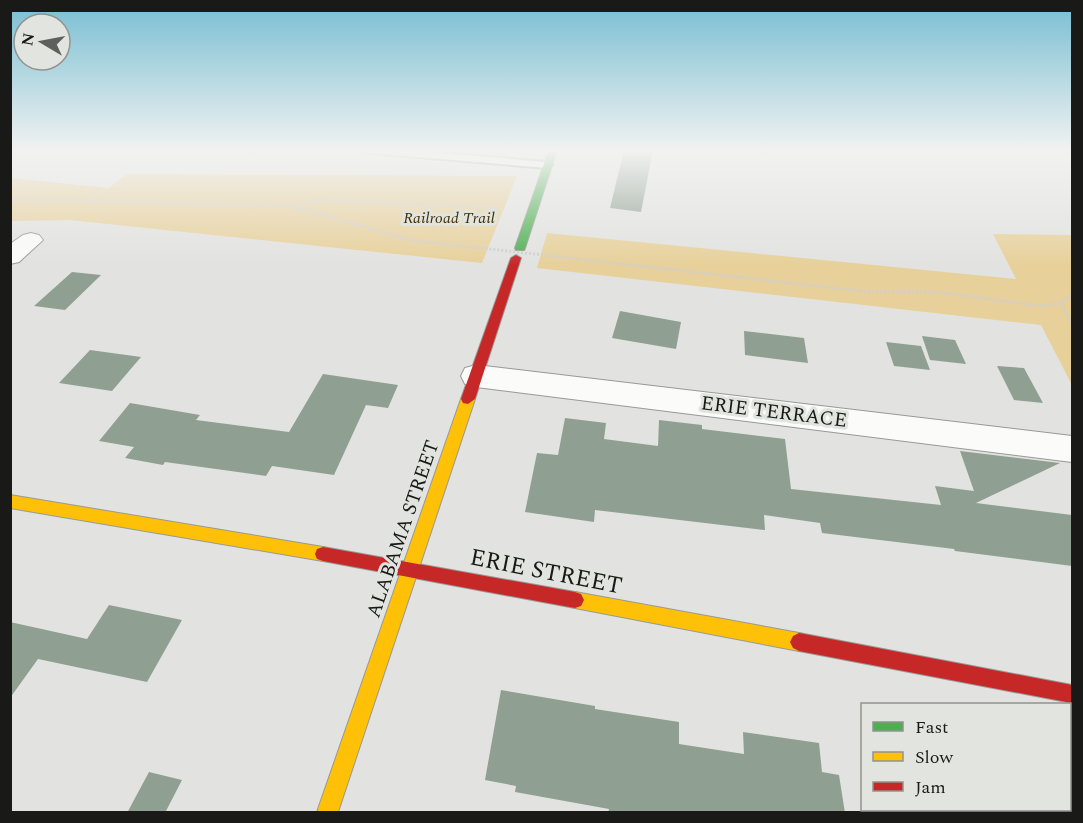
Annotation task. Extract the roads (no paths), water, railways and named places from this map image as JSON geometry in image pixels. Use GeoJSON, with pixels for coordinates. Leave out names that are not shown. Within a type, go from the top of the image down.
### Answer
{"type":"FeatureCollection","features":[{"type":"Feature","properties":{"kind":"main road","name":"ALABAMA STREET"},"geometry":{"type":"LineString","coordinates":[[327,813],[539,188]]}},
{"type":"Feature","properties":{"kind":"main road","name":"ERIE STREET"},"geometry":{"type":"LineString","coordinates":[[10,501],[410,569],[1072,694]]}},
{"type":"Feature","properties":{"kind":"street"},"geometry":{"type":"LineString","coordinates":[[10,257],[31,240]]}},
{"type":"Feature","properties":{"kind":"street","name":"ERIE TERRACE"},"geometry":{"type":"LineString","coordinates":[[476,376],[1072,449]]}},
{"type":"Feature","properties":{"kind":"park label","name":"Railroad Trail"},"geometry":{"type":"Point","coordinates":[449,218]}}]}
